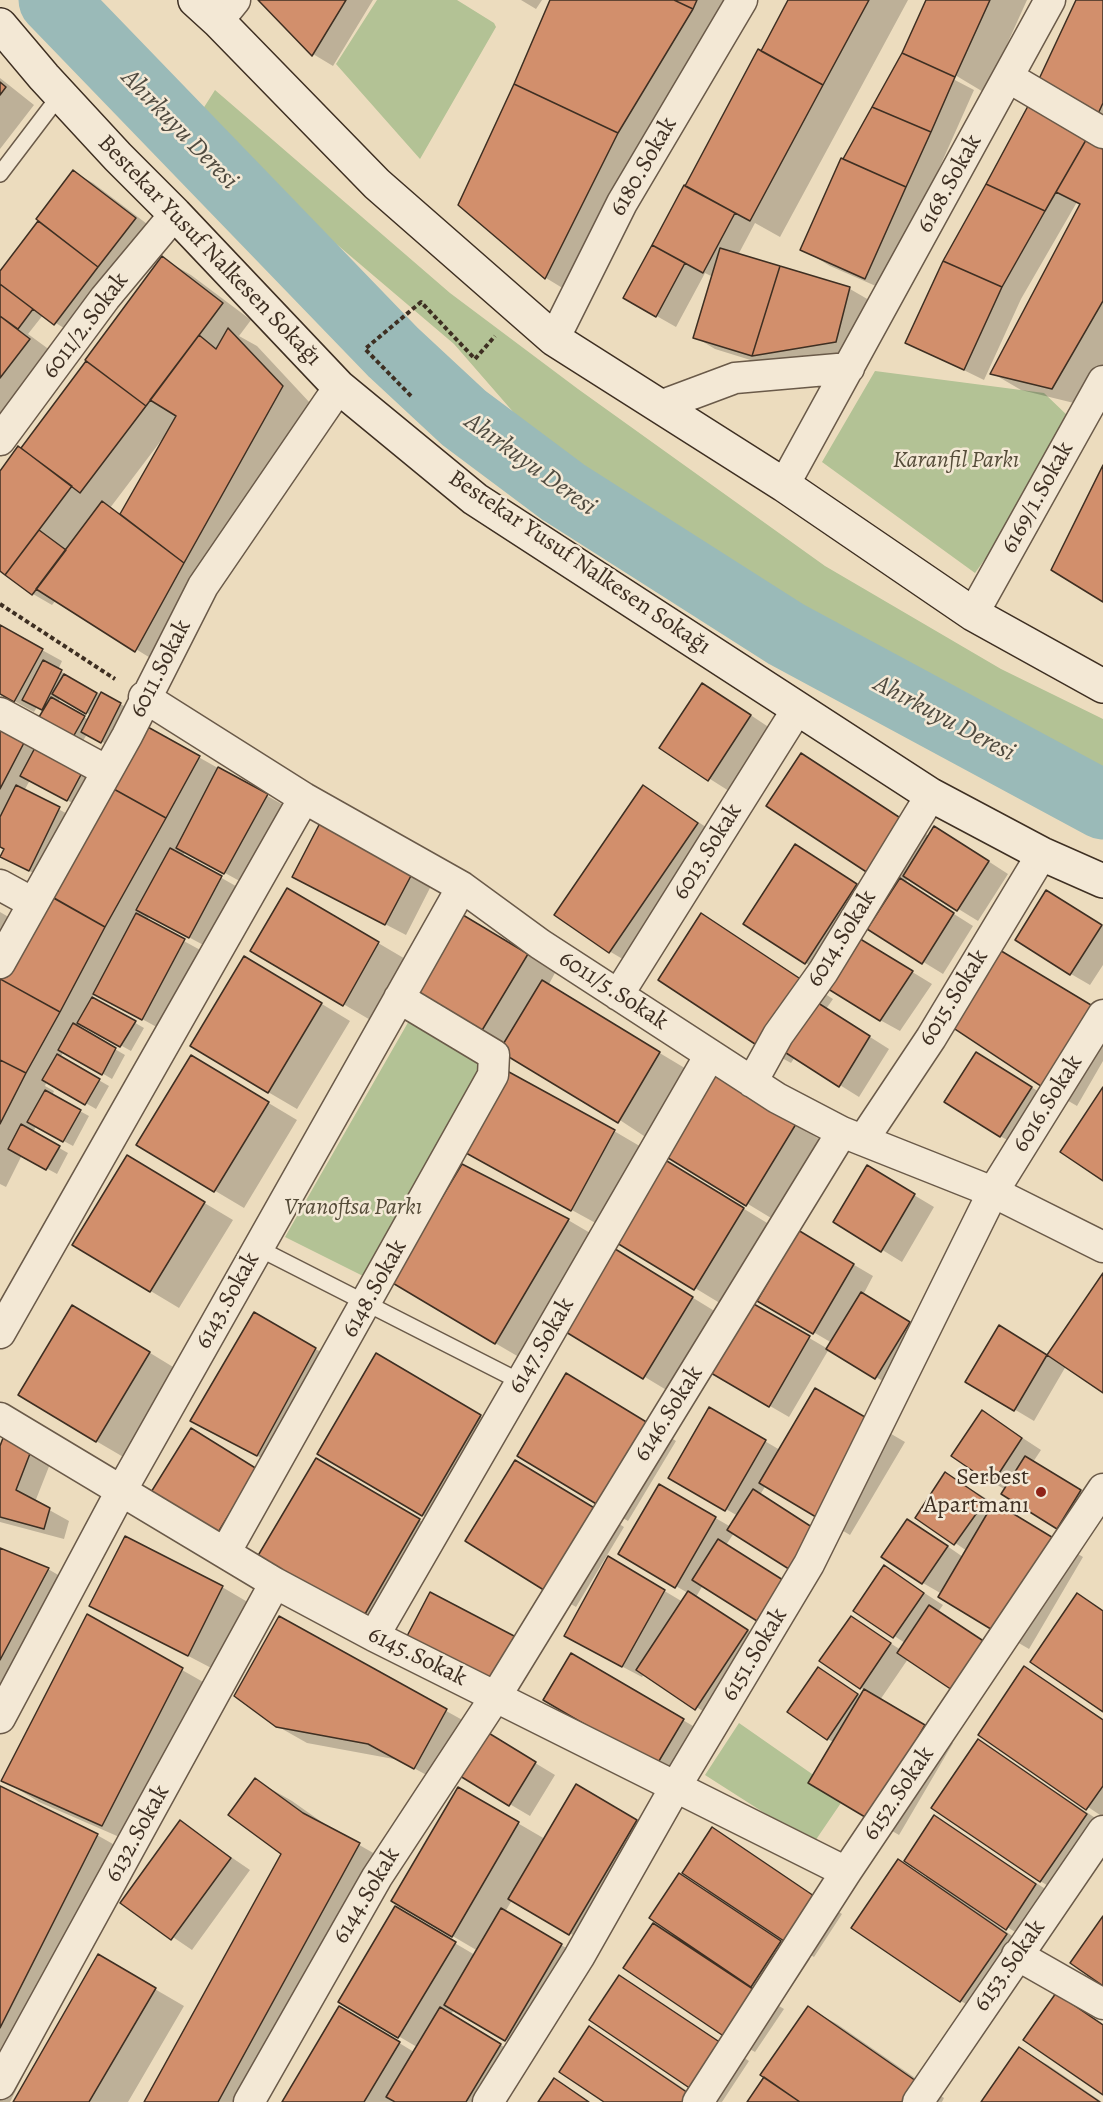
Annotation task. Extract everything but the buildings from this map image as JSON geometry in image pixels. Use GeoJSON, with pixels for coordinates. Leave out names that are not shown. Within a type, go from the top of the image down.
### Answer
{"type":"FeatureCollection","features":[{"type":"Feature","properties":{"kind":"main road"},"geometry":{"type":"LineString","coordinates":[[216,7],[377,184],[554,339],[784,484],[973,614],[1103,686]]}},
{"type":"Feature","properties":{"kind":"main road","name":"Bestekar Yusuf Nalkesen Sokağı"},"geometry":{"type":"LineString","coordinates":[[0,25],[60,95],[339,387],[475,499],[931,795],[1042,854],[1103,881]]}},
{"type":"Feature","properties":{"kind":"street","name":"6180.Sokak"},"geometry":{"type":"LineString","coordinates":[[554,339],[622,203],[742,0]]}},
{"type":"Feature","properties":{"kind":"street","name":"6168.Sokak"},"geometry":{"type":"LineString","coordinates":[[784,484],[1050,0]]}},
{"type":"Feature","properties":{"kind":"street"},"geometry":{"type":"LineString","coordinates":[[1008,77],[1103,133]]}},
{"type":"Feature","properties":{"kind":"street","name":"6011/2.Sokak"},"geometry":{"type":"LineString","coordinates":[[0,440],[105,298],[175,214]]}},
{"type":"Feature","properties":{"kind":"street"},"geometry":{"type":"LineString","coordinates":[[660,405],[735,378],[849,368]]}},
{"type":"Feature","properties":{"kind":"street","name":"6169/1.Sokak"},"geometry":{"type":"LineString","coordinates":[[973,614],[1103,381]]}},
{"type":"Feature","properties":{"kind":"street","name":"6011.Sokak"},"geometry":{"type":"LineString","coordinates":[[0,963],[107,771],[203,586],[339,387]]}},
{"type":"Feature","properties":{"kind":"street","name":"6011/5.Sokak"},"geometry":{"type":"LineString","coordinates":[[144,697],[304,798],[462,887],[618,995],[777,1098],[853,1136],[993,1192],[1103,1247]]}},
{"type":"Feature","properties":{"kind":"street","name":"6013.Sokak"},"geometry":{"type":"LineString","coordinates":[[618,995],[798,708]]}},
{"type":"Feature","properties":{"kind":"street"},"geometry":{"type":"LineString","coordinates":[[0,713],[107,771]]}},
{"type":"Feature","properties":{"kind":"street","name":"6014.Sokak"},"geometry":{"type":"LineString","coordinates":[[752,1082],[778,1035],[823,972],[931,795]]}},
{"type":"Feature","properties":{"kind":"street"},"geometry":{"type":"LineString","coordinates":[[0,1333],[304,798]]}},
{"type":"Feature","properties":{"kind":"street","name":"6015.Sokak"},"geometry":{"type":"LineString","coordinates":[[853,1136],[931,1038],[1042,854]]}},
{"type":"Feature","properties":{"kind":"street"},"geometry":{"type":"LineString","coordinates":[[0,885],[33,903]]}},
{"type":"Feature","properties":{"kind":"street","name":"6143.Sokak"},"geometry":{"type":"LineString","coordinates":[[0,1718],[120,1493],[462,887]]}},
{"type":"Feature","properties":{"kind":"street","name":"6148.Sokak"},"geometry":{"type":"LineString","coordinates":[[225,1553],[367,1304],[493,1075],[494,1055],[399,998]]}},
{"type":"Feature","properties":{"kind":"street","name":"6016.Sokak"},"geometry":{"type":"LineString","coordinates":[[993,1192],[1103,1015]]}},
{"type":"Feature","properties":{"kind":"street","name":"6147.Sokak"},"geometry":{"type":"LineString","coordinates":[[374,1636],[710,1055]]}},
{"type":"Feature","properties":{"kind":"street","name":"6146.Sokak"},"geometry":{"type":"LineString","coordinates":[[496,1696],[853,1136]]}},
{"type":"Feature","properties":{"kind":"street","name":"6151.Sokak"},"geometry":{"type":"LineString","coordinates":[[488,2102],[579,1957],[676,1786],[809,1564],[993,1192]]}},
{"type":"Feature","properties":{"kind":"street","name":"6145.Sokak"},"geometry":{"type":"LineString","coordinates":[[0,1418],[120,1493],[275,1583],[374,1636],[846,1872]]}},
{"type":"Feature","properties":{"kind":"street","name":"6152.Sokak"},"geometry":{"type":"LineString","coordinates":[[698,2102],[846,1872],[1103,1489]]}},
{"type":"Feature","properties":{"kind":"street","name":"6132.Sokak"},"geometry":{"type":"LineString","coordinates":[[0,2084],[275,1583]]}},
{"type":"Feature","properties":{"kind":"street","name":"6144.Sokak"},"geometry":{"type":"LineString","coordinates":[[249,2102],[377,1877],[496,1696]]}},
{"type":"Feature","properties":{"kind":"street","name":"6153.Sokak"},"geometry":{"type":"LineString","coordinates":[[918,2102],[1103,1831]]}},
{"type":"Feature","properties":{"kind":"street"},"geometry":{"type":"LineString","coordinates":[[1017,1955],[1103,2004]]}},
{"type":"Feature","properties":{"kind":"lane"},"geometry":{"type":"LineString","coordinates":[[0,174],[60,95]]}},
{"type":"Feature","properties":{"kind":"lane"},"geometry":{"type":"LineString","coordinates":[[258,1248],[521,1382]]}},
{"type":"Feature","properties":{"kind":"path"},"geometry":{"type":"LineString","coordinates":[[365,349],[421,302],[475,359],[519,308]]}},
{"type":"Feature","properties":{"kind":"path"},"geometry":{"type":"LineString","coordinates":[[0,604],[144,697]]}},
{"type":"Feature","properties":{"kind":"green space"},"geometry":{"type":"Polygon","coordinates":[[[377,0],[457,0],[494,23],[496,27],[420,159],[336,64],[377,0]]]}},
{"type":"Feature","properties":{"kind":"green space"},"geometry":{"type":"Polygon","coordinates":[[[215,90],[450,293],[578,389],[825,566],[1001,669],[1103,719],[1103,785],[1054,762],[931,690],[535,437],[454,344],[194,123],[215,90]]]}},
{"type":"Feature","properties":{"kind":"green space","name":"Karanfil Parkı"},"geometry":{"type":"Polygon","coordinates":[[[875,371],[1044,393],[1069,417],[1021,509],[975,573],[822,462],[875,371]]]}},
{"type":"Feature","properties":{"kind":"green space","name":"Vranoftsa Parkı"},"geometry":{"type":"Polygon","coordinates":[[[410,1019],[488,1060],[365,1277],[285,1237],[410,1019]]]}},
{"type":"Feature","properties":{"kind":"green space"},"geometry":{"type":"Polygon","coordinates":[[[739,1723],[845,1797],[813,1844],[705,1775],[739,1723]]]}},
{"type":"Feature","properties":{"kind":"waterway","name":"Ahırkuyu Deresi"},"geometry":{"type":"LineString","coordinates":[[53,0],[393,352],[464,418],[563,492],[786,634],[1103,805]]}},
{"type":"Feature","properties":{"kind":"place","name":"Serbest Apartmanı"},"geometry":{"type":"Point","coordinates":[1041,1492]}}]}
